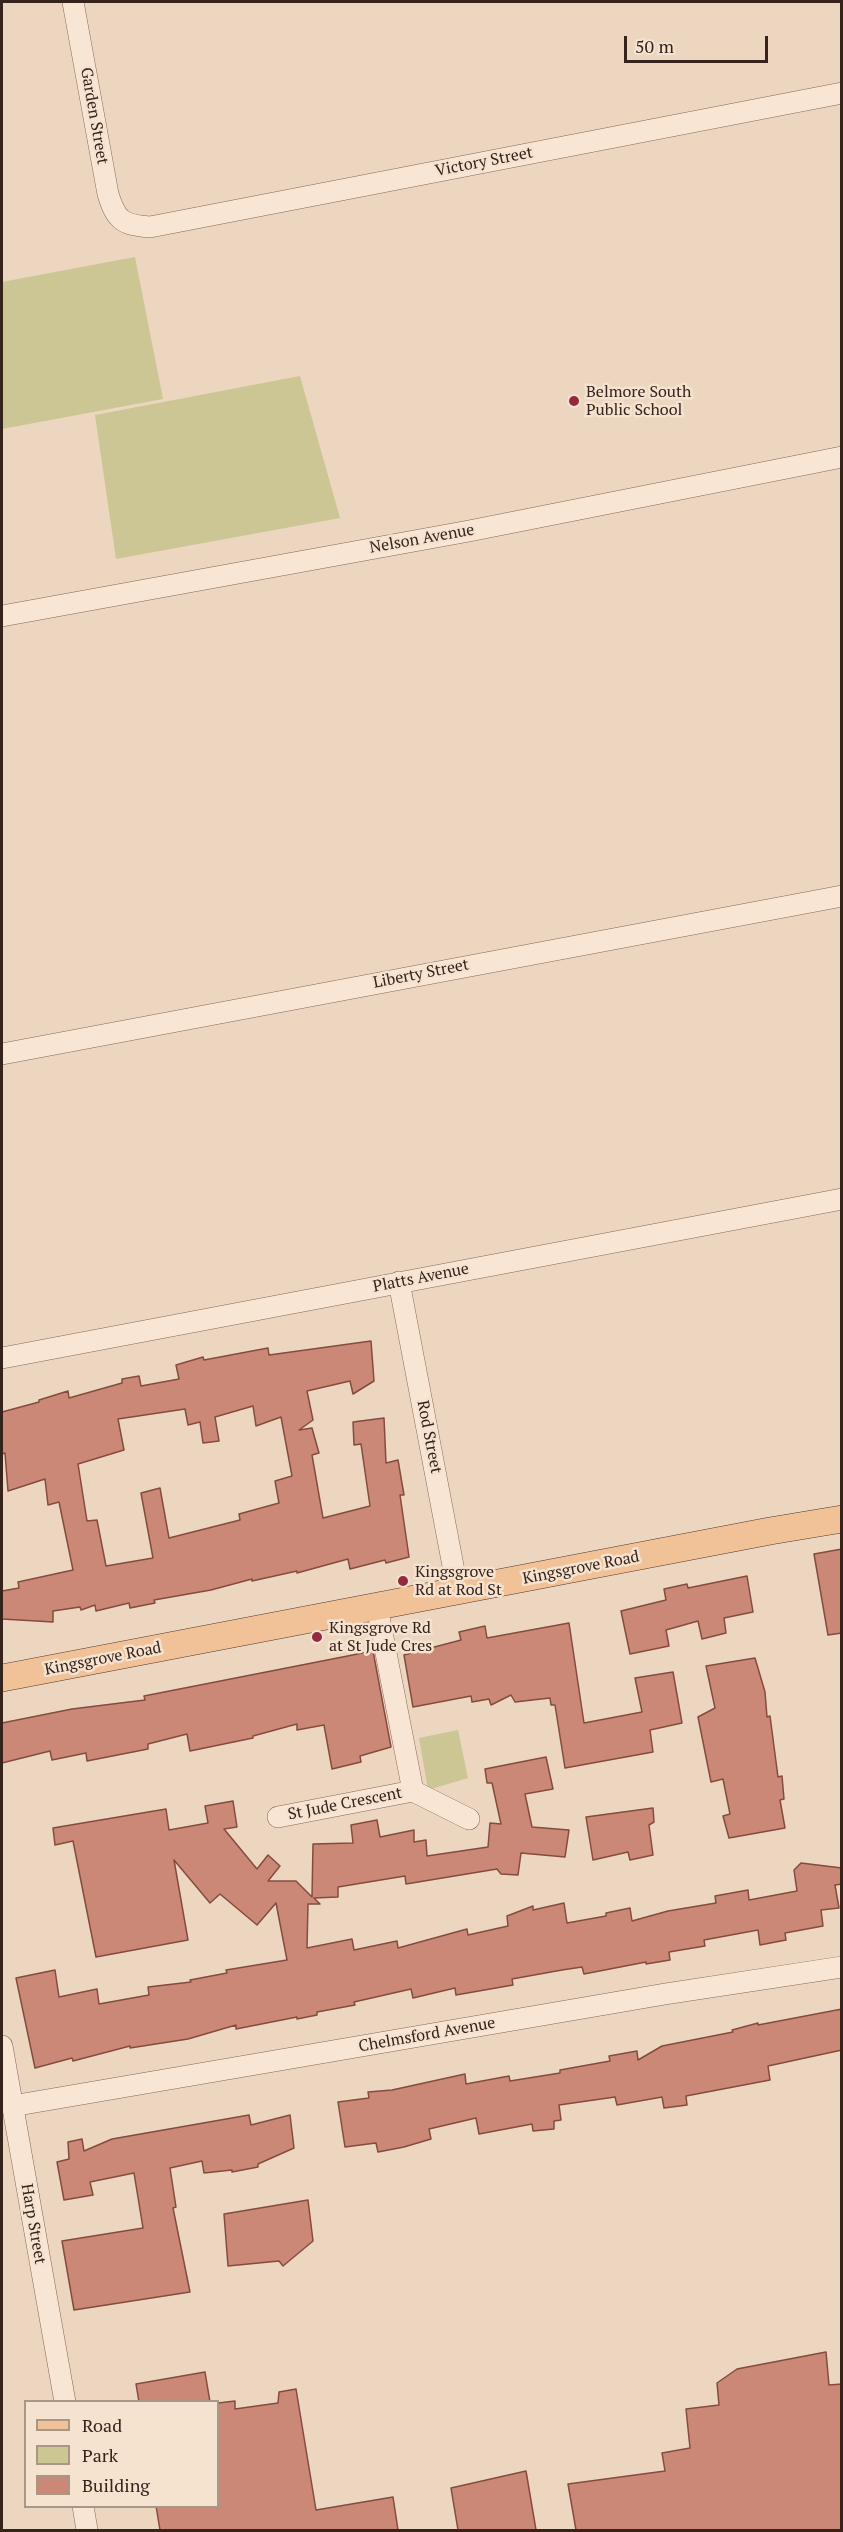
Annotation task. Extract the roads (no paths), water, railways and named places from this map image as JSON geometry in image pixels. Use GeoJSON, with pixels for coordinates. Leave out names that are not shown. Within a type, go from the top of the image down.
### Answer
{"type":"FeatureCollection","features":[{"type":"Feature","properties":{"kind":"main road","name":"Kingsgrove Road"},"geometry":{"type":"LineString","coordinates":[[2,1678],[770,1531],[842,1520]]}},
{"type":"Feature","properties":{"kind":"street","name":"Garden Street"},"geometry":{"type":"LineString","coordinates":[[73,2],[108,194],[118,217],[127,224]]}},
{"type":"Feature","properties":{"kind":"street","name":"Victory Street"},"geometry":{"type":"LineString","coordinates":[[127,224],[150,227],[842,93]]}},
{"type":"Feature","properties":{"kind":"street","name":"Nelson Avenue"},"geometry":{"type":"LineString","coordinates":[[2,616],[469,531],[842,457]]}},
{"type":"Feature","properties":{"kind":"street","name":"Liberty Street"},"geometry":{"type":"LineString","coordinates":[[2,1054],[842,896]]}},
{"type":"Feature","properties":{"kind":"street","name":"Platts Avenue"},"geometry":{"type":"LineString","coordinates":[[2,1358],[842,1199]]}},
{"type":"Feature","properties":{"kind":"street","name":"Rod Street"},"geometry":{"type":"LineString","coordinates":[[399,1282],[458,1592]]}},
{"type":"Feature","properties":{"kind":"street","name":"St Jude Crescent"},"geometry":{"type":"LineString","coordinates":[[377,1607],[413,1791]]}},
{"type":"Feature","properties":{"kind":"street","name":"St Jude Crescent"},"geometry":{"type":"LineString","coordinates":[[278,1817],[413,1791],[469,1819]]}},
{"type":"Feature","properties":{"kind":"street","name":"Chelmsford Avenue"},"geometry":{"type":"LineString","coordinates":[[12,2106],[654,1996],[842,1967]]}},
{"type":"Feature","properties":{"kind":"street","name":"Harp Street"},"geometry":{"type":"LineString","coordinates":[[2,2046],[65,2400]]}},
{"type":"Feature","properties":{"kind":"street"},"geometry":{"type":"LineString","coordinates":[[83,2508],[87,2530]]}},
{"type":"Feature","properties":{"kind":"place","name":"Belmore South Public School"},"geometry":{"type":"Point","coordinates":[574,401]}},
{"type":"Feature","properties":{"kind":"place","name":"Kingsgrove Rd at Rod St"},"geometry":{"type":"Point","coordinates":[403,1581]}},
{"type":"Feature","properties":{"kind":"place","name":"Kingsgrove Rd at St Jude Cres"},"geometry":{"type":"Point","coordinates":[317,1637]}}]}
